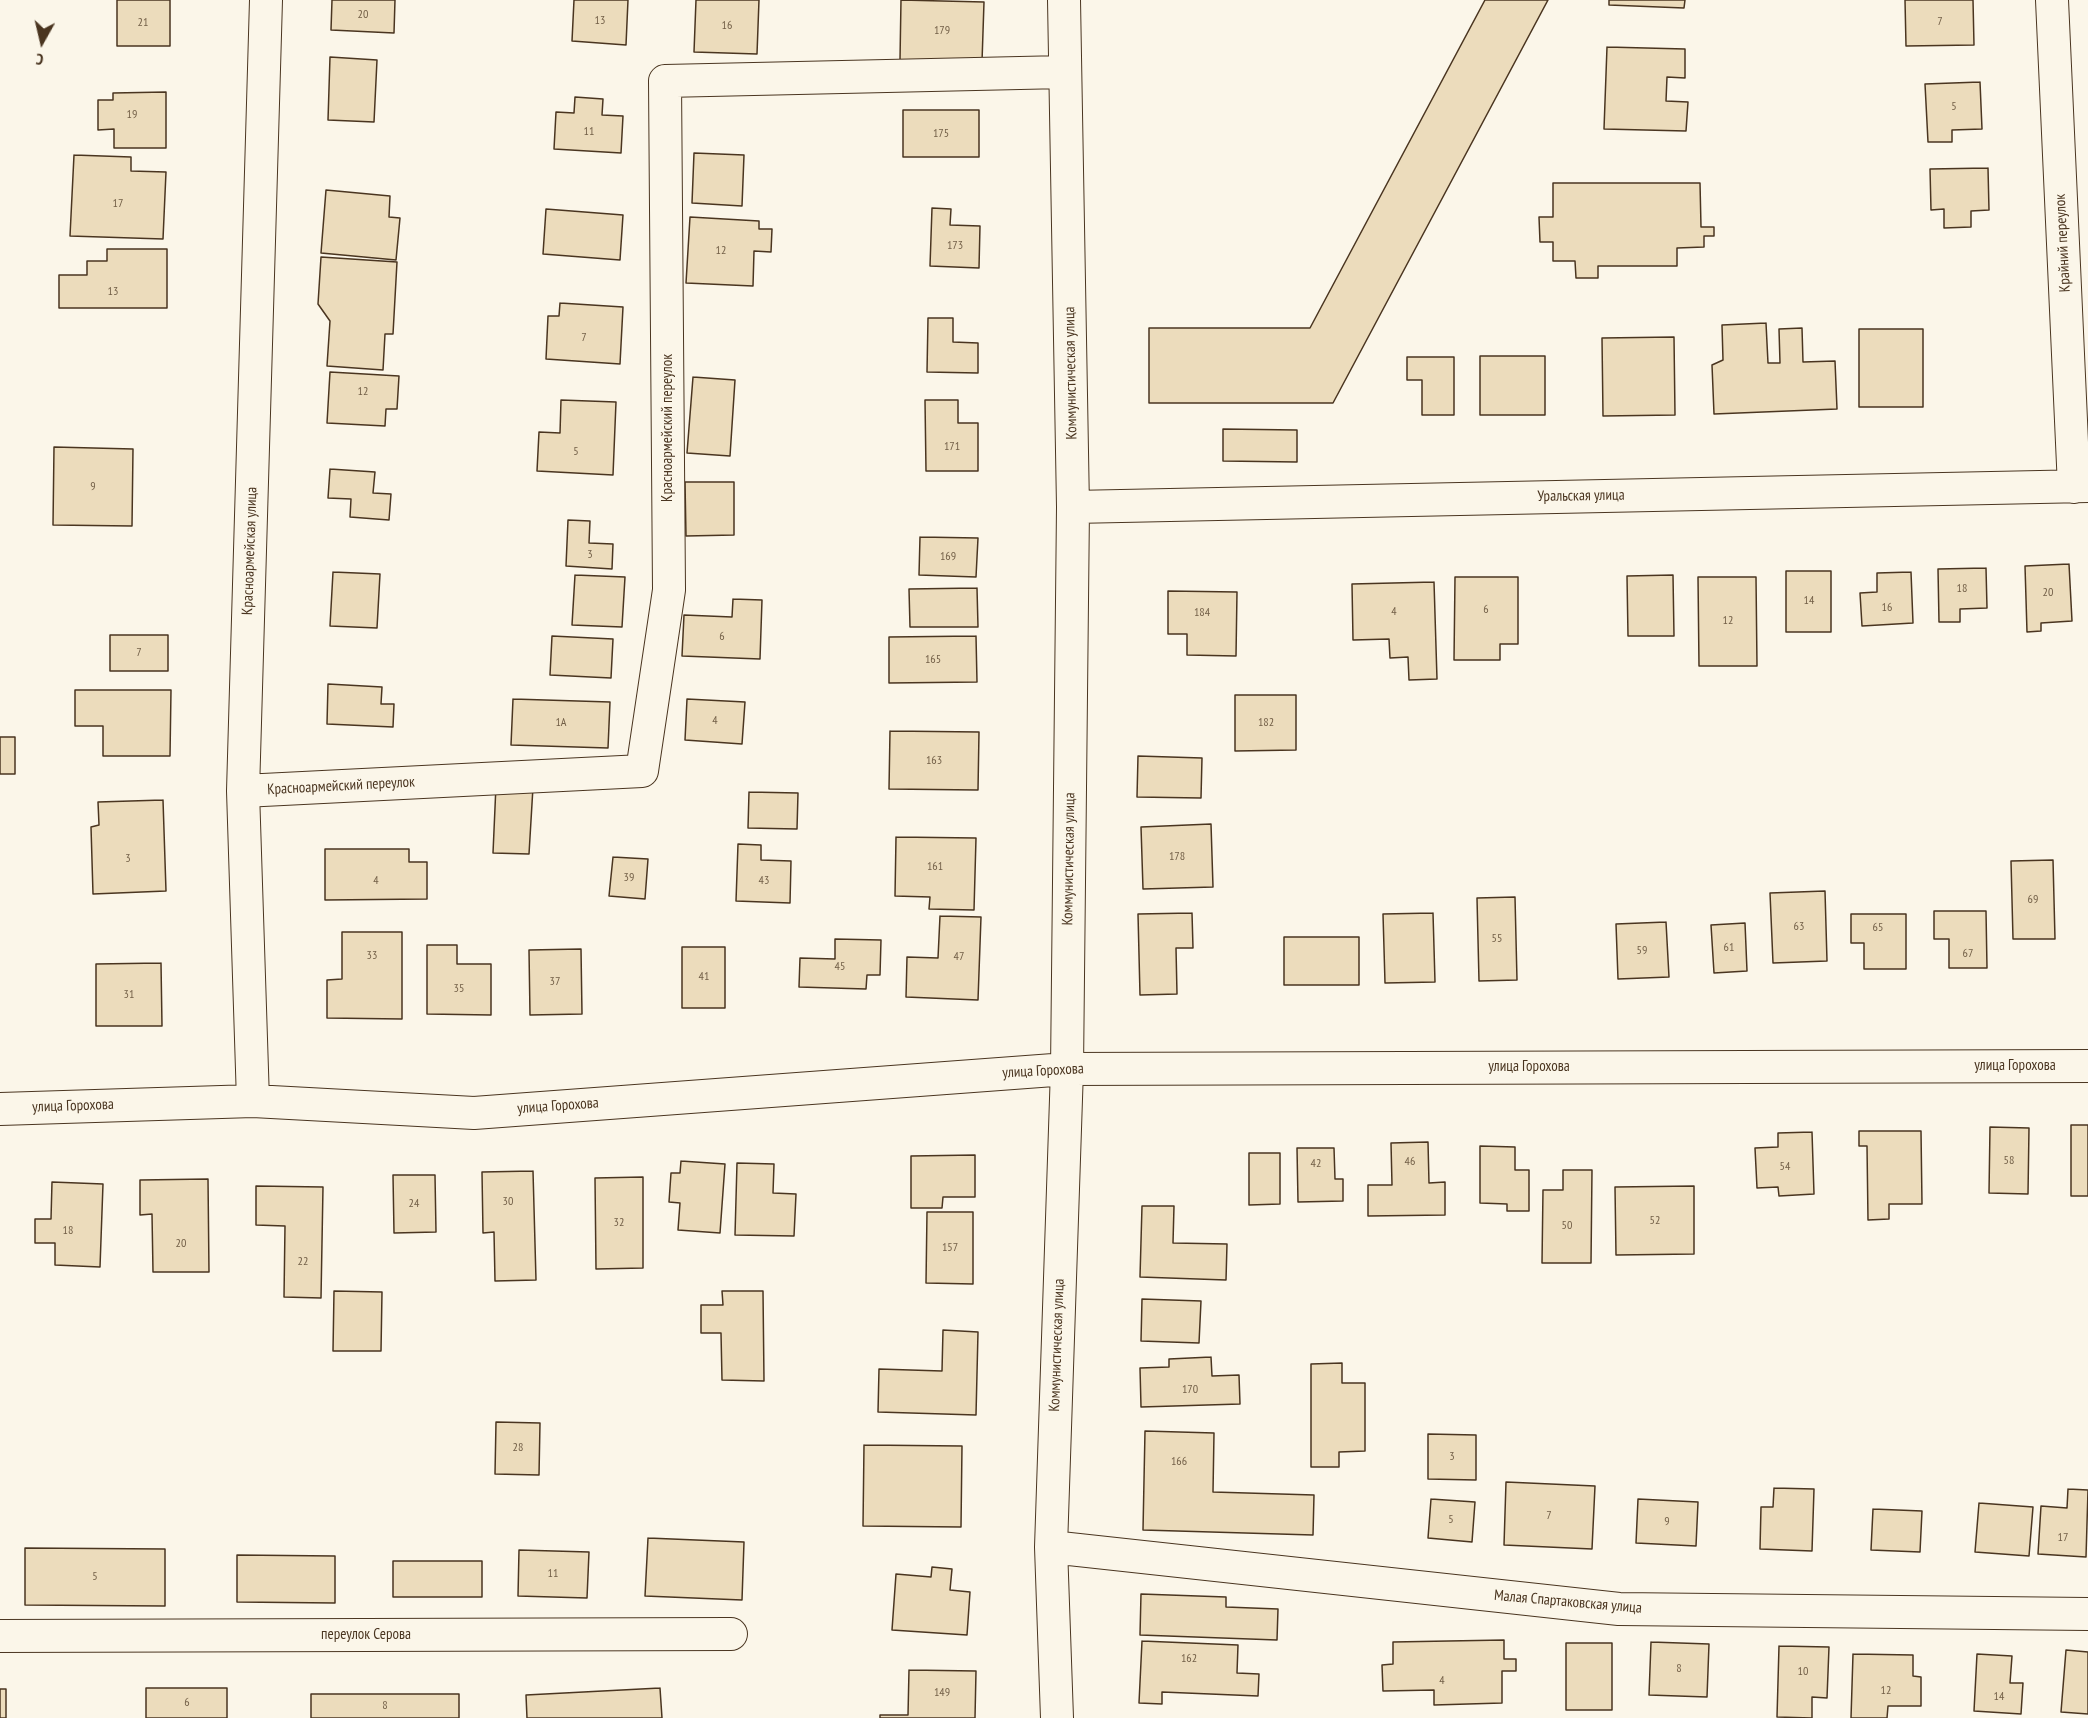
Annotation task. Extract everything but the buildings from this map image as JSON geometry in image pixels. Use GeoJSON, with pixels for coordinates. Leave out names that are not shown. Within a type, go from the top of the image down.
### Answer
{"type":"FeatureCollection","features":[{"type":"Feature","properties":{"kind":"street","name":"Красноармейская улица"},"geometry":{"type":"LineString","coordinates":[[253,1101],[243,791],[266,0]]}},
{"type":"Feature","properties":{"kind":"street","name":"Коммунистическая улица"},"geometry":{"type":"LineString","coordinates":[[1057,1718],[1051,1547],[1067,1069],[1073,507],[1064,0]]}},
{"type":"Feature","properties":{"kind":"street","name":"Крайний переулок"},"geometry":{"type":"LineString","coordinates":[[2052,0],[2081,486]]}},
{"type":"Feature","properties":{"kind":"street","name":"Красноармейский переулок"},"geometry":{"type":"LineString","coordinates":[[243,791],[642,771],[669,590],[665,81],[1064,72]]}},
{"type":"Feature","properties":{"kind":"street","name":"Уральская улица"},"geometry":{"type":"LineString","coordinates":[[1073,507],[2081,486]]}},
{"type":"Feature","properties":{"kind":"street","name":"улица Горохова"},"geometry":{"type":"LineString","coordinates":[[0,1109],[253,1101],[474,1113],[1067,1069],[2088,1066]]}},
{"type":"Feature","properties":{"kind":"street","name":"Малая Спартаковская улица"},"geometry":{"type":"LineString","coordinates":[[1051,1547],[1618,1610],[2088,1614]]}},
{"type":"Feature","properties":{"kind":"street","name":"переулок Серова"},"geometry":{"type":"LineString","coordinates":[[0,1636],[731,1634]]}}]}
